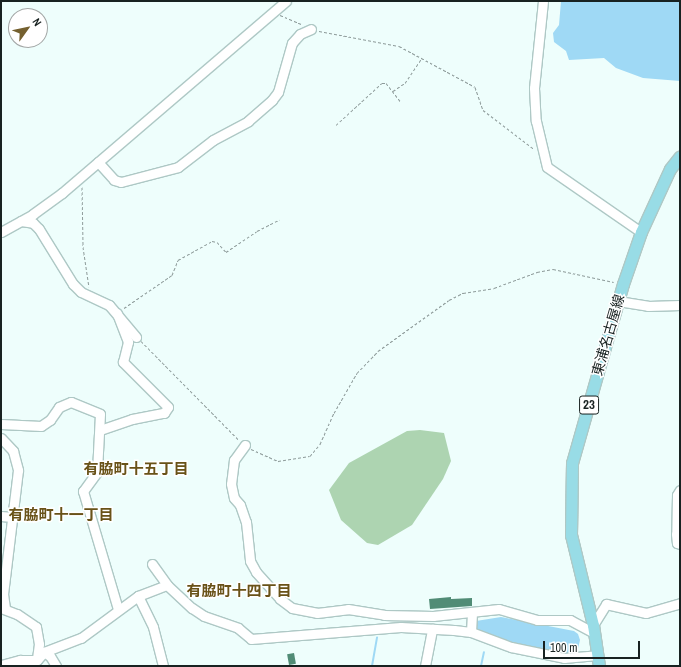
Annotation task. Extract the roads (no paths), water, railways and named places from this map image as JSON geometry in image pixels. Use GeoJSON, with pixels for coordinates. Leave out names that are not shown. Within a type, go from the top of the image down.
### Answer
{"type":"FeatureCollection","features":[{"type":"Feature","properties":{"kind":"main road","name":"東浦名古屋線"},"geometry":{"type":"LineString","coordinates":[[598,660],[594,629],[571,535],[572,463],[623,284],[641,232],[670,169],[680,156]]}},
{"type":"Feature","properties":{"kind":"street"},"geometry":{"type":"LineString","coordinates":[[1,232],[21,221],[83,175],[286,1]]}},
{"type":"Feature","properties":{"kind":"street"},"geometry":{"type":"LineString","coordinates":[[542,1],[534,88],[542,154],[547,167],[556,175],[641,232]]}},
{"type":"Feature","properties":{"kind":"street"},"geometry":{"type":"LineString","coordinates":[[98,162],[114,180],[121,182],[178,168],[213,140],[248,121],[272,100],[278,92],[292,43],[300,34],[311,29]]}},
{"type":"Feature","properties":{"kind":"street"},"geometry":{"type":"LineString","coordinates":[[21,221],[33,223],[39,229],[73,284],[81,292],[109,305],[136,337]]}},
{"type":"Feature","properties":{"kind":"street"},"geometry":{"type":"LineString","coordinates":[[618,301],[648,306],[680,305]]}},
{"type":"Feature","properties":{"kind":"street"},"geometry":{"type":"LineString","coordinates":[[100,430],[132,419],[164,413],[168,407],[123,362],[128,342],[117,313]]}},
{"type":"Feature","properties":{"kind":"street"},"geometry":{"type":"LineString","coordinates":[[1,424],[41,426],[50,420],[59,407],[74,402],[100,414],[97,472],[83,491],[118,609]]}},
{"type":"Feature","properties":{"kind":"street"},"geometry":{"type":"LineString","coordinates":[[1,438],[13,451],[17,463],[3,594],[3,608],[36,627],[39,644],[36,663]]}},
{"type":"Feature","properties":{"kind":"street"},"geometry":{"type":"LineString","coordinates":[[245,445],[232,466],[231,484],[234,498],[240,505],[246,522],[250,561],[256,572],[280,599],[292,608],[317,613],[348,609],[384,615],[433,616],[499,609],[537,620],[570,620],[594,629],[606,604],[646,613],[680,603]]}},
{"type":"Feature","properties":{"kind":"street"},"geometry":{"type":"LineString","coordinates":[[680,490],[678,495],[676,534],[677,543],[680,544]]}},
{"type":"Feature","properties":{"kind":"street"},"geometry":{"type":"LineString","coordinates":[[1,516],[12,517]]}},
{"type":"Feature","properties":{"kind":"street"},"geometry":{"type":"LineString","coordinates":[[152,564],[167,585],[204,616],[238,628],[252,639],[368,629],[432,629],[471,632],[505,645],[564,658],[598,660]]}},
{"type":"Feature","properties":{"kind":"street"},"geometry":{"type":"LineString","coordinates":[[36,663],[44,652],[81,638],[118,609],[138,596],[167,585]]}},
{"type":"Feature","properties":{"kind":"street"},"geometry":{"type":"LineString","coordinates":[[138,596],[153,627],[162,666]]}},
{"type":"Feature","properties":{"kind":"street"},"geometry":{"type":"LineString","coordinates":[[471,632],[472,613]]}},
{"type":"Feature","properties":{"kind":"street"},"geometry":{"type":"LineString","coordinates":[[425,666],[432,629]]}},
{"type":"Feature","properties":{"kind":"street"},"geometry":{"type":"LineString","coordinates":[[44,652],[50,656],[56,666]]}},
{"type":"Feature","properties":{"kind":"street"},"geometry":{"type":"LineString","coordinates":[[1,665],[20,660],[36,663]]}},
{"type":"Feature","properties":{"kind":"water"},"geometry":{"type":"Polygon","coordinates":[[[561,1],[680,1],[680,81],[643,78],[616,68],[604,58],[569,60],[566,51],[554,42],[553,33],[559,25],[561,1]]]}},
{"type":"Feature","properties":{"kind":"water"},"geometry":{"type":"Polygon","coordinates":[[[501,617],[574,631],[578,634],[580,640],[577,653],[565,654],[503,641],[476,630],[476,621],[501,617]]]}},
{"type":"Feature","properties":{"kind":"waterway"},"geometry":{"type":"LineString","coordinates":[[372,666],[377,637]]}},
{"type":"Feature","properties":{"kind":"waterway"},"geometry":{"type":"LineString","coordinates":[[481,666],[484,652]]}},
{"type":"Feature","properties":{"kind":"district","name":"有脇町十五丁目"},"geometry":{"type":"Point","coordinates":[136,469]}},
{"type":"Feature","properties":{"kind":"district","name":"有脇町十一丁目"},"geometry":{"type":"Point","coordinates":[61,515]}},
{"type":"Feature","properties":{"kind":"district","name":"有脇町十四丁目"},"geometry":{"type":"Point","coordinates":[239,591]}}]}
